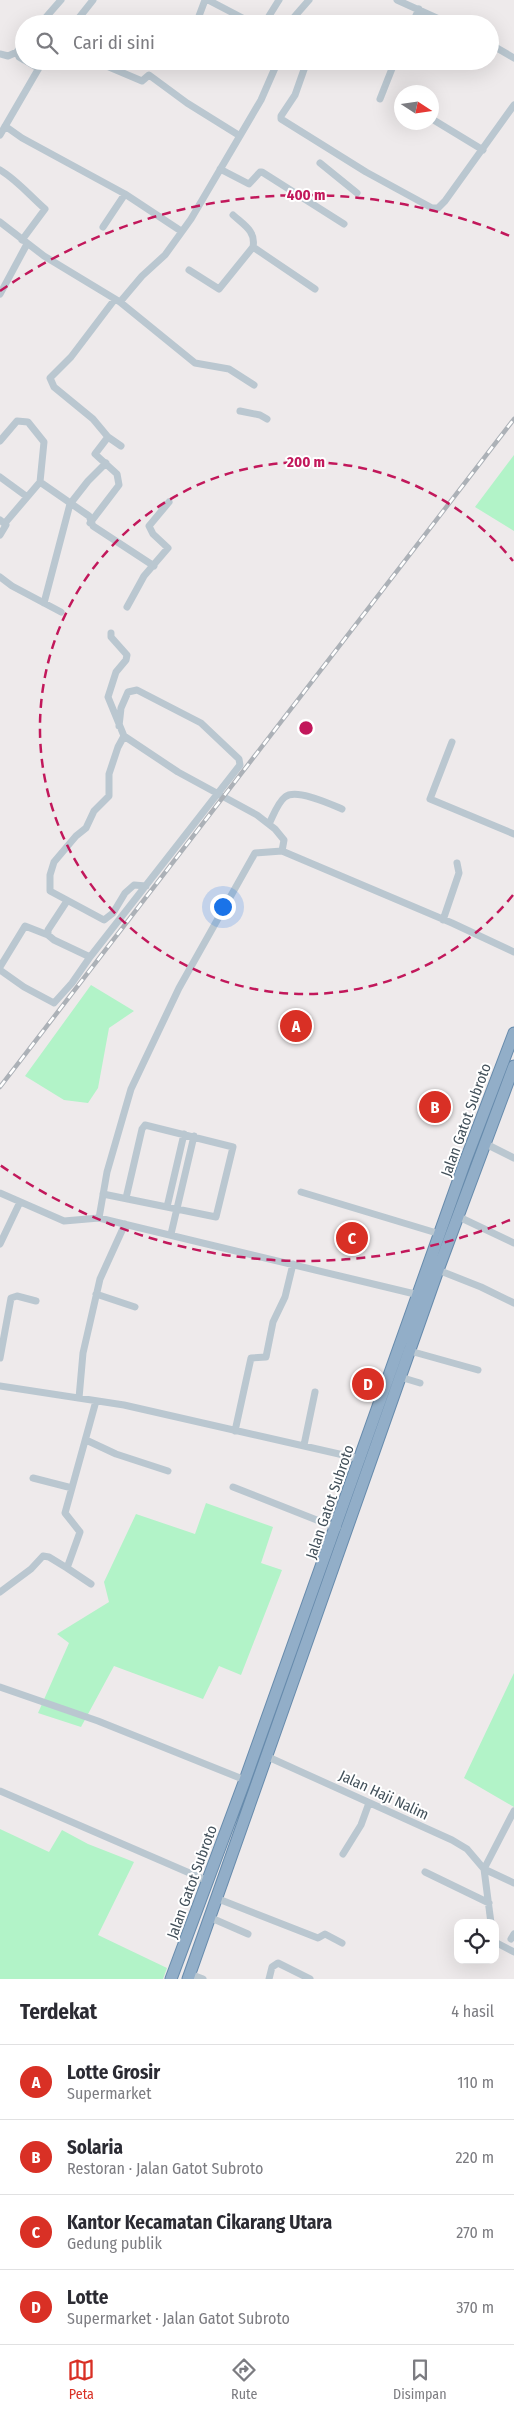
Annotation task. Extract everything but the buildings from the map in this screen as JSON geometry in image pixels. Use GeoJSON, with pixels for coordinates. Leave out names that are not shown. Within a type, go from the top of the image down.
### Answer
{"type":"FeatureCollection","features":[{"type":"Feature","properties":{"kind":"highway","name":"Jalan Gatot Subroto"},"geometry":{"type":"LineString","coordinates":[[171,1979],[337,1528],[440,1234],[514,1033]]}},
{"type":"Feature","properties":{"kind":"highway","name":"Jalan Gatot Subroto"},"geometry":{"type":"LineString","coordinates":[[189,1976],[438,1270],[484,1143],[513,1073]]}},
{"type":"Feature","properties":{"kind":"street"},"geometry":{"type":"LineString","coordinates":[[48,15],[61,0]]}},
{"type":"Feature","properties":{"kind":"street"},"geometry":{"type":"LineString","coordinates":[[81,0],[91,2],[81,15]]}},
{"type":"Feature","properties":{"kind":"street"},"geometry":{"type":"LineString","coordinates":[[199,15],[204,0]]}},
{"type":"Feature","properties":{"kind":"street"},"geometry":{"type":"LineString","coordinates":[[208,0],[237,15]]}},
{"type":"Feature","properties":{"kind":"street"},"geometry":{"type":"LineString","coordinates":[[270,15],[279,0]]}},
{"type":"Feature","properties":{"kind":"street"},"geometry":{"type":"LineString","coordinates":[[296,15],[309,0]]}},
{"type":"Feature","properties":{"kind":"street"},"geometry":{"type":"LineString","coordinates":[[397,0],[431,15]]}},
{"type":"Feature","properties":{"kind":"street"},"geometry":{"type":"LineString","coordinates":[[416,15],[419,9]]}},
{"type":"Feature","properties":{"kind":"street"},"geometry":{"type":"LineString","coordinates":[[499,49],[514,58]]}},
{"type":"Feature","properties":{"kind":"street"},"geometry":{"type":"LineString","coordinates":[[0,54],[8,56],[15,53]]}},
{"type":"Feature","properties":{"kind":"street"},"geometry":{"type":"LineString","coordinates":[[0,135],[37,70]]}},
{"type":"Feature","properties":{"kind":"street"},"geometry":{"type":"LineString","coordinates":[[116,70],[142,81],[149,75],[187,103],[240,136]]}},
{"type":"Feature","properties":{"kind":"street"},"geometry":{"type":"LineString","coordinates":[[121,446],[54,387],[50,378],[71,357],[117,300],[165,255],[182,231],[240,136],[273,70]]}},
{"type":"Feature","properties":{"kind":"street"},"geometry":{"type":"LineString","coordinates":[[304,70],[295,95],[281,116],[281,120],[366,172],[425,205],[438,208],[442,206],[514,105]]}},
{"type":"Feature","properties":{"kind":"street"},"geometry":{"type":"LineString","coordinates":[[380,99],[391,70]]}},
{"type":"Feature","properties":{"kind":"street"},"geometry":{"type":"LineString","coordinates":[[439,123],[483,150]]}},
{"type":"Feature","properties":{"kind":"street"},"geometry":{"type":"LineString","coordinates":[[5,126],[22,138],[125,194],[182,231]]}},
{"type":"Feature","properties":{"kind":"street"},"geometry":{"type":"LineString","coordinates":[[320,163],[357,193]]}},
{"type":"Feature","properties":{"kind":"street"},"geometry":{"type":"LineString","coordinates":[[220,169],[249,184],[262,172],[344,224]]}},
{"type":"Feature","properties":{"kind":"street"},"geometry":{"type":"LineString","coordinates":[[0,170],[16,181],[45,209],[25,242],[0,294]]}},
{"type":"Feature","properties":{"kind":"street"},"geometry":{"type":"LineString","coordinates":[[102,227],[125,194]]}},
{"type":"Feature","properties":{"kind":"street"},"geometry":{"type":"LineString","coordinates":[[189,270],[219,289],[253,247],[254,235],[233,216]]}},
{"type":"Feature","properties":{"kind":"street"},"geometry":{"type":"LineString","coordinates":[[0,222],[44,256],[117,300],[196,363],[229,369],[254,385]]}},
{"type":"Feature","properties":{"kind":"street"},"geometry":{"type":"LineString","coordinates":[[253,247],[315,289]]}},
{"type":"Feature","properties":{"kind":"street"},"geometry":{"type":"LineString","coordinates":[[240,411],[260,414],[267,419]]}},
{"type":"Feature","properties":{"kind":"street"},"geometry":{"type":"LineString","coordinates":[[0,440],[3,432],[22,420],[28,422],[42,439],[44,445],[40,482],[3,521],[0,535]]}},
{"type":"Feature","properties":{"kind":"street"},"geometry":{"type":"LineString","coordinates":[[90,523],[119,485],[117,474],[95,454],[108,436]]}},
{"type":"Feature","properties":{"kind":"street"},"geometry":{"type":"LineString","coordinates":[[44,603],[70,504],[88,481],[106,463]]}},
{"type":"Feature","properties":{"kind":"street"},"geometry":{"type":"LineString","coordinates":[[0,477],[26,496]]}},
{"type":"Feature","properties":{"kind":"street"},"geometry":{"type":"LineString","coordinates":[[40,482],[89,516],[90,523],[154,566]]}},
{"type":"Feature","properties":{"kind":"street"},"geometry":{"type":"LineString","coordinates":[[127,607],[142,579],[168,546],[153,534],[149,526],[169,502]]}},
{"type":"Feature","properties":{"kind":"street"},"geometry":{"type":"LineString","coordinates":[[0,577],[12,586],[61,612]]}},
{"type":"Feature","properties":{"kind":"street"},"geometry":{"type":"LineString","coordinates":[[111,633],[111,638],[127,655],[126,660],[116,672],[108,697],[124,736],[178,772],[219,793],[269,824],[284,840],[282,851]]}},
{"type":"Feature","properties":{"kind":"street"},"geometry":{"type":"LineString","coordinates":[[90,957],[54,940],[48,935],[25,926],[0,969],[24,987],[54,1003],[72,983],[90,957],[234,774],[240,762],[223,742],[201,723],[188,718],[147,694],[134,690],[124,699],[119,726]]}},
{"type":"Feature","properties":{"kind":"street"},"geometry":{"type":"LineString","coordinates":[[124,736],[118,747],[110,774],[109,796],[94,810],[86,828],[62,851],[52,868],[50,891],[104,920],[112,913],[127,890],[134,886],[146,886]]}},
{"type":"Feature","properties":{"kind":"street"},"geometry":{"type":"LineString","coordinates":[[452,742],[430,799],[514,834]]}},
{"type":"Feature","properties":{"kind":"street"},"geometry":{"type":"LineString","coordinates":[[269,824],[284,798],[288,795],[310,797],[342,809]]}},
{"type":"Feature","properties":{"kind":"street"},"geometry":{"type":"LineString","coordinates":[[99,1218],[103,1194],[128,1097],[179,988],[252,855],[262,851],[276,853],[282,851],[514,952]]}},
{"type":"Feature","properties":{"kind":"street"},"geometry":{"type":"LineString","coordinates":[[443,920],[459,874],[457,863]]}},
{"type":"Feature","properties":{"kind":"street"},"geometry":{"type":"LineString","coordinates":[[48,935],[48,930],[67,901]]}},
{"type":"Feature","properties":{"kind":"street"},"geometry":{"type":"LineString","coordinates":[[103,1194],[218,1216],[233,1147],[194,1136],[143,1126],[126,1198]]}},
{"type":"Feature","properties":{"kind":"street"},"geometry":{"type":"LineString","coordinates":[[167,1207],[184,1134]]}},
{"type":"Feature","properties":{"kind":"street"},"geometry":{"type":"LineString","coordinates":[[171,1234],[194,1136]]}},
{"type":"Feature","properties":{"kind":"street"},"geometry":{"type":"LineString","coordinates":[[484,1143],[514,1158]]}},
{"type":"Feature","properties":{"kind":"street"},"geometry":{"type":"LineString","coordinates":[[0,1192],[64,1221],[99,1218],[419,1295]]}},
{"type":"Feature","properties":{"kind":"street"},"geometry":{"type":"LineString","coordinates":[[301,1192],[440,1234]]}},
{"type":"Feature","properties":{"kind":"street"},"geometry":{"type":"LineString","coordinates":[[0,1244],[20,1202]]}},
{"type":"Feature","properties":{"kind":"street"},"geometry":{"type":"LineString","coordinates":[[458,1216],[514,1243]]}},
{"type":"Feature","properties":{"kind":"street"},"geometry":{"type":"LineString","coordinates":[[79,1398],[83,1353],[96,1294],[102,1273],[125,1224]]}},
{"type":"Feature","properties":{"kind":"street"},"geometry":{"type":"LineString","coordinates":[[235,1431],[251,1358],[266,1357],[273,1322],[285,1297],[292,1264]]}},
{"type":"Feature","properties":{"kind":"street"},"geometry":{"type":"LineString","coordinates":[[438,1270],[514,1303]]}},
{"type":"Feature","properties":{"kind":"street"},"geometry":{"type":"LineString","coordinates":[[96,1294],[135,1307]]}},
{"type":"Feature","properties":{"kind":"street"},"geometry":{"type":"LineString","coordinates":[[0,1358],[11,1298],[17,1296],[36,1301]]}},
{"type":"Feature","properties":{"kind":"street"},"geometry":{"type":"LineString","coordinates":[[410,1350],[478,1370]]}},
{"type":"Feature","properties":{"kind":"street"},"geometry":{"type":"LineString","coordinates":[[400,1377],[420,1383]]}},
{"type":"Feature","properties":{"kind":"street"},"geometry":{"type":"LineString","coordinates":[[0,1386],[96,1400],[361,1459]]}},
{"type":"Feature","properties":{"kind":"street"},"geometry":{"type":"LineString","coordinates":[[304,1445],[315,1392]]}},
{"type":"Feature","properties":{"kind":"street"},"geometry":{"type":"LineString","coordinates":[[66,1568],[80,1532],[65,1513],[96,1400]]}},
{"type":"Feature","properties":{"kind":"street"},"geometry":{"type":"LineString","coordinates":[[86,1440],[116,1454],[168,1471]]}},
{"type":"Feature","properties":{"kind":"street"},"geometry":{"type":"LineString","coordinates":[[33,1478],[72,1488]]}},
{"type":"Feature","properties":{"kind":"street"},"geometry":{"type":"LineString","coordinates":[[234,1486],[337,1528]]}},
{"type":"Feature","properties":{"kind":"street"},"geometry":{"type":"LineString","coordinates":[[0,1592],[31,1569],[43,1556],[48,1557],[91,1584]]}},
{"type":"Feature","properties":{"kind":"street"},"geometry":{"type":"LineString","coordinates":[[0,1687],[98,1721],[245,1780]]}},
{"type":"Feature","properties":{"kind":"street","name":"Jalan Haji Nalim"},"geometry":{"type":"LineString","coordinates":[[266,1756],[452,1840],[467,1849],[484,1868]]}},
{"type":"Feature","properties":{"kind":"street"},"geometry":{"type":"LineString","coordinates":[[0,1791],[208,1881]]}},
{"type":"Feature","properties":{"kind":"street"},"geometry":{"type":"LineString","coordinates":[[343,1854],[361,1825],[369,1803]]}},
{"type":"Feature","properties":{"kind":"street"},"geometry":{"type":"LineString","coordinates":[[491,1919],[484,1868],[514,1811]]}},
{"type":"Feature","properties":{"kind":"street"},"geometry":{"type":"LineString","coordinates":[[484,1868],[514,1883]]}},
{"type":"Feature","properties":{"kind":"street"},"geometry":{"type":"LineString","coordinates":[[425,1872],[489,1903]]}},
{"type":"Feature","properties":{"kind":"street"},"geometry":{"type":"LineString","coordinates":[[216,1898],[318,1938],[325,1934],[342,1943]]}},
{"type":"Feature","properties":{"kind":"street"},"geometry":{"type":"LineString","coordinates":[[209,1917],[248,1934]]}},
{"type":"Feature","properties":{"kind":"street"},"geometry":{"type":"LineString","coordinates":[[499,1944],[514,1952]]}},
{"type":"Feature","properties":{"kind":"street"},"geometry":{"type":"LineString","coordinates":[[268,1979],[272,1967],[278,1963],[310,1979]]}},
{"type":"Feature","properties":{"kind":"street"},"geometry":{"type":"LineString","coordinates":[[189,1976],[203,1979]]}},
{"type":"Feature","properties":{"kind":"green space"},"geometry":{"type":"Polygon","coordinates":[[[514,455],[514,531],[475,507],[514,455]]]}},
{"type":"Feature","properties":{"kind":"green space"},"geometry":{"type":"Polygon","coordinates":[[[91,985],[134,1011],[109,1028],[98,1088],[88,1103],[64,1100],[25,1076],[91,985]]]}},
{"type":"Feature","properties":{"kind":"green space"},"geometry":{"type":"Polygon","coordinates":[[[206,1503],[273,1527],[261,1563],[282,1570],[241,1675],[219,1666],[203,1699],[114,1666],[81,1727],[38,1713],[69,1643],[57,1634],[109,1602],[104,1582],[136,1514],[195,1534],[206,1503]]]}},
{"type":"Feature","properties":{"kind":"green space"},"geometry":{"type":"Polygon","coordinates":[[[514,1673],[514,1807],[464,1778],[514,1673]]]}},
{"type":"Feature","properties":{"kind":"green space"},"geometry":{"type":"Polygon","coordinates":[[[0,1829],[49,1852],[62,1830],[88,1844],[134,1862],[98,1935],[167,1968],[163,1979],[0,1979],[0,1829]]]}},
{"type":"Feature","properties":{"kind":"railway"},"geometry":{"type":"LineString","coordinates":[[0,1087],[514,419]]}},
{"type":"Feature","properties":{"kind":"place","name":"Lotte Grosir"},"geometry":{"type":"Point","coordinates":[296,1026]}},
{"type":"Feature","properties":{"kind":"place","name":"Solaria"},"geometry":{"type":"Point","coordinates":[435,1107]}},
{"type":"Feature","properties":{"kind":"place","name":"Kantor Kecamatan Cikarang Utara"},"geometry":{"type":"Point","coordinates":[352,1238]}},
{"type":"Feature","properties":{"kind":"place","name":"Lotte"},"geometry":{"type":"Point","coordinates":[368,1384]}}]}
